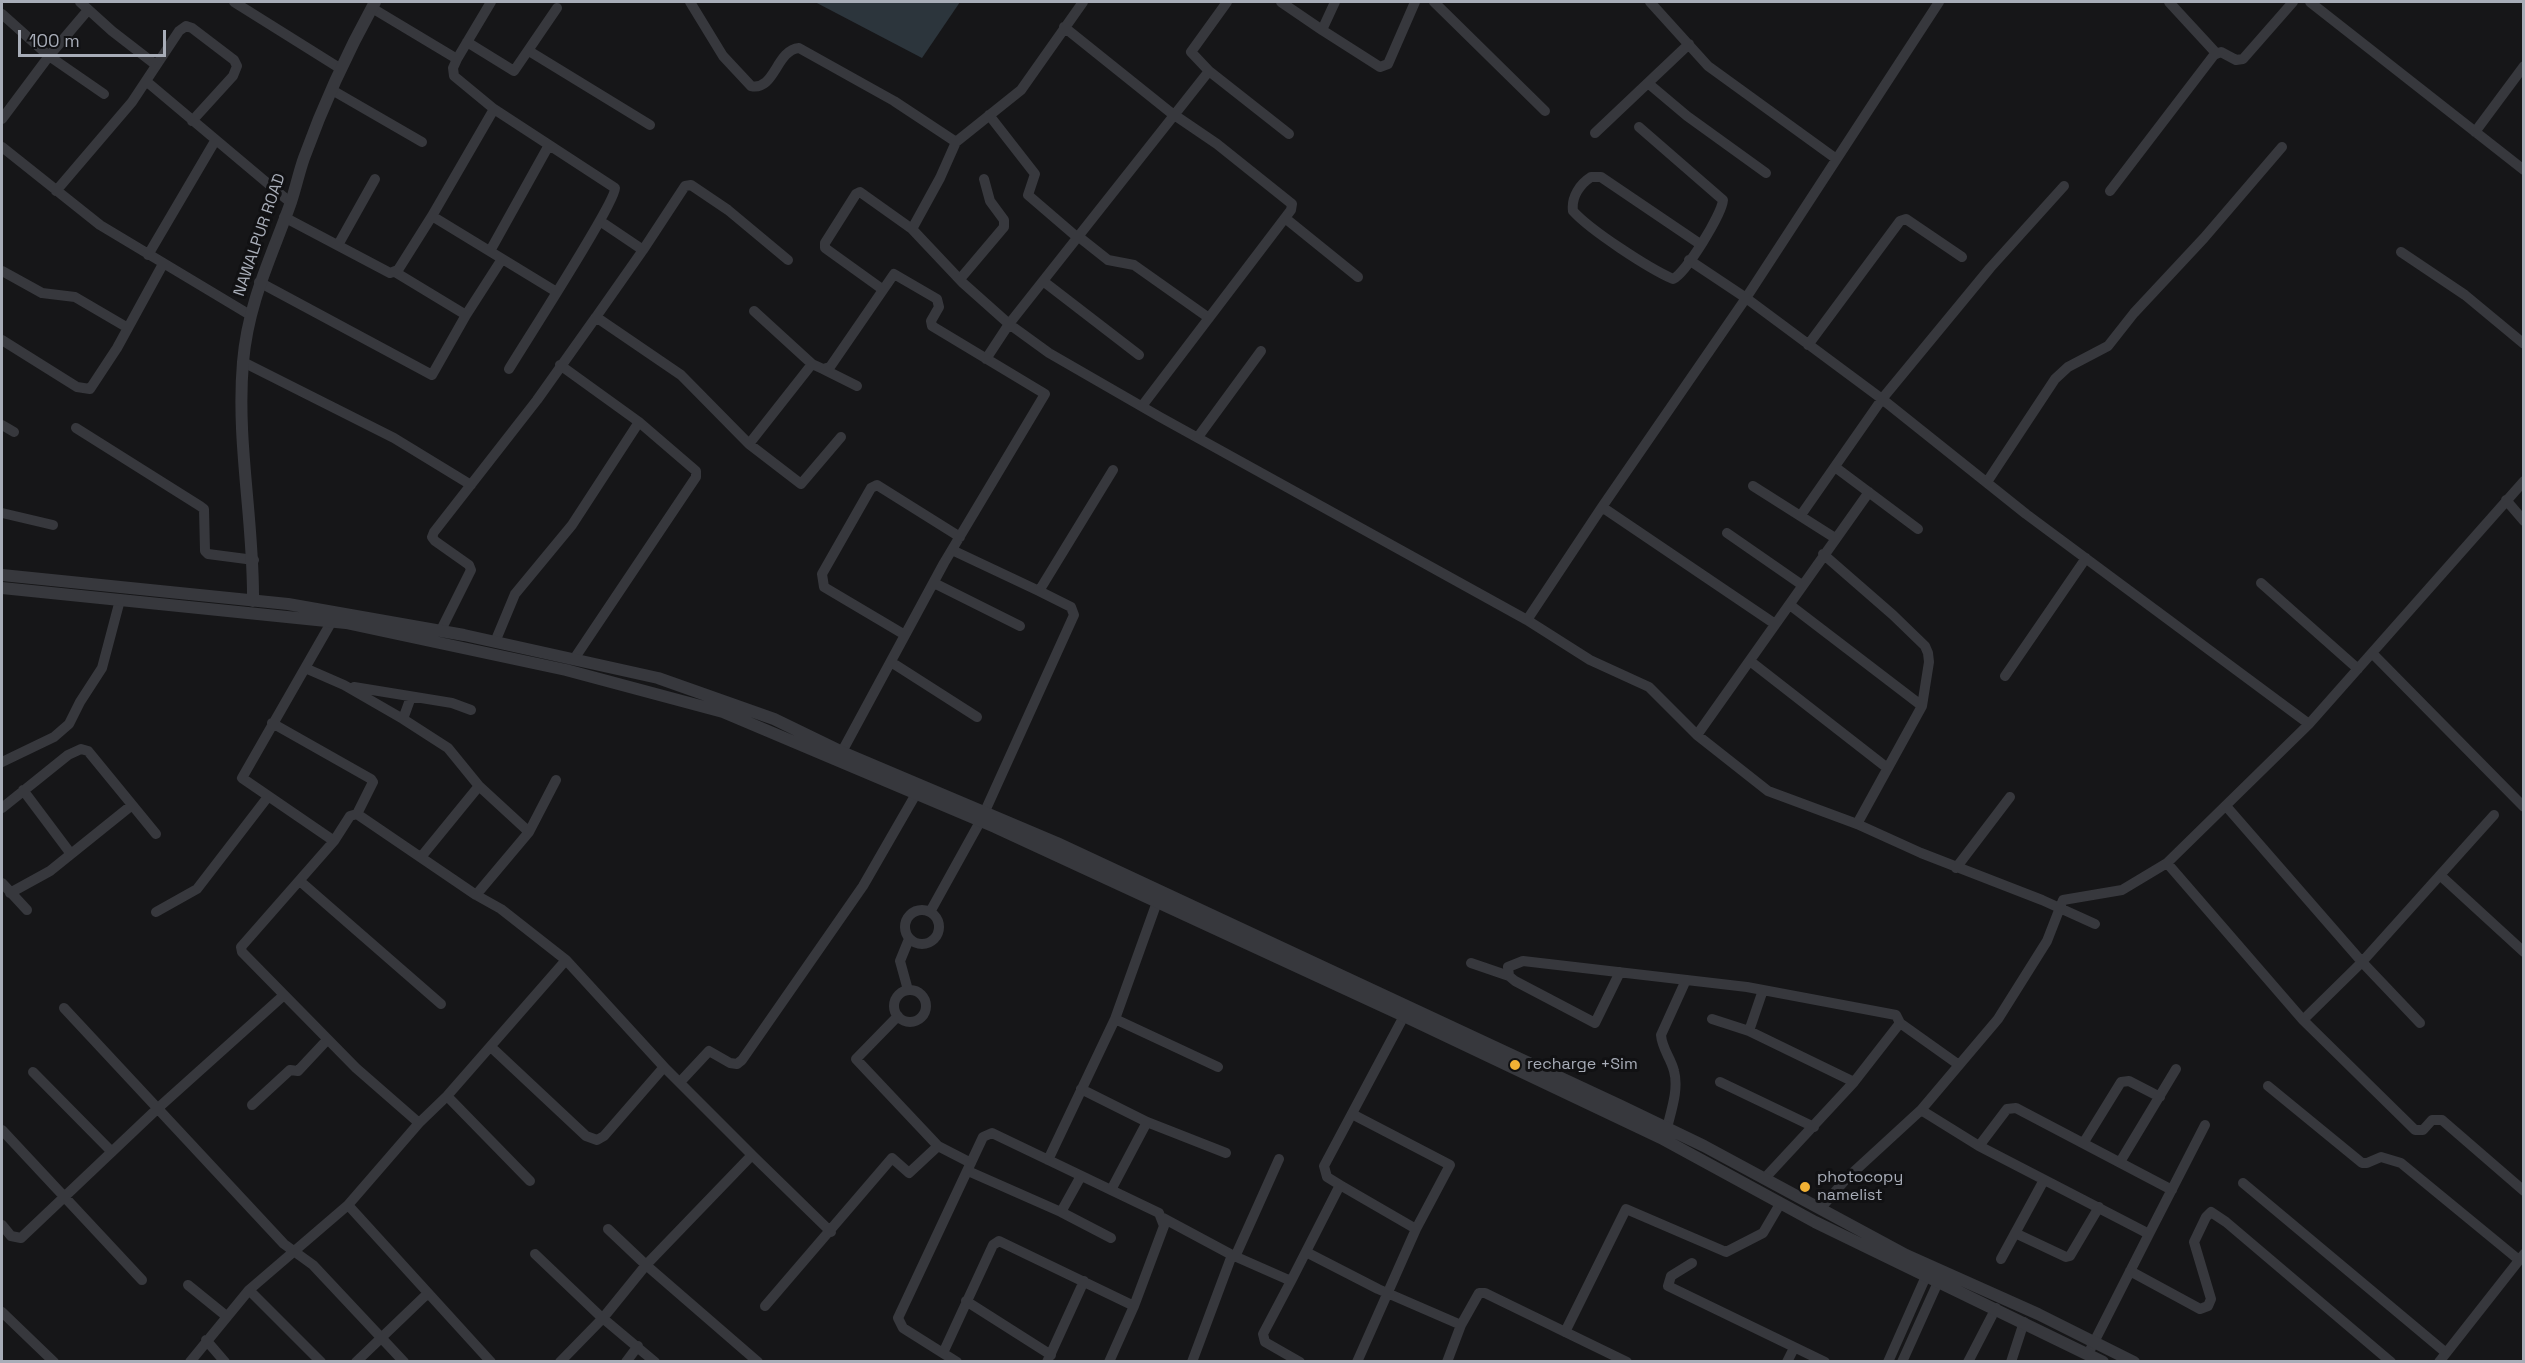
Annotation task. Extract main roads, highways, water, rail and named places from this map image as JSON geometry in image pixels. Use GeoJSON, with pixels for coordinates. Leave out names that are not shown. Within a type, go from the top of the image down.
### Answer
{"type":"FeatureCollection","features":[{"type":"Feature","properties":{"kind":"place","name":"recharge +Sim"},"geometry":{"type":"Point","coordinates":[1515,1065]}},
{"type":"Feature","properties":{"kind":"place","name":"photocopy namelist"},"geometry":{"type":"Point","coordinates":[1805,1187]}}]}
